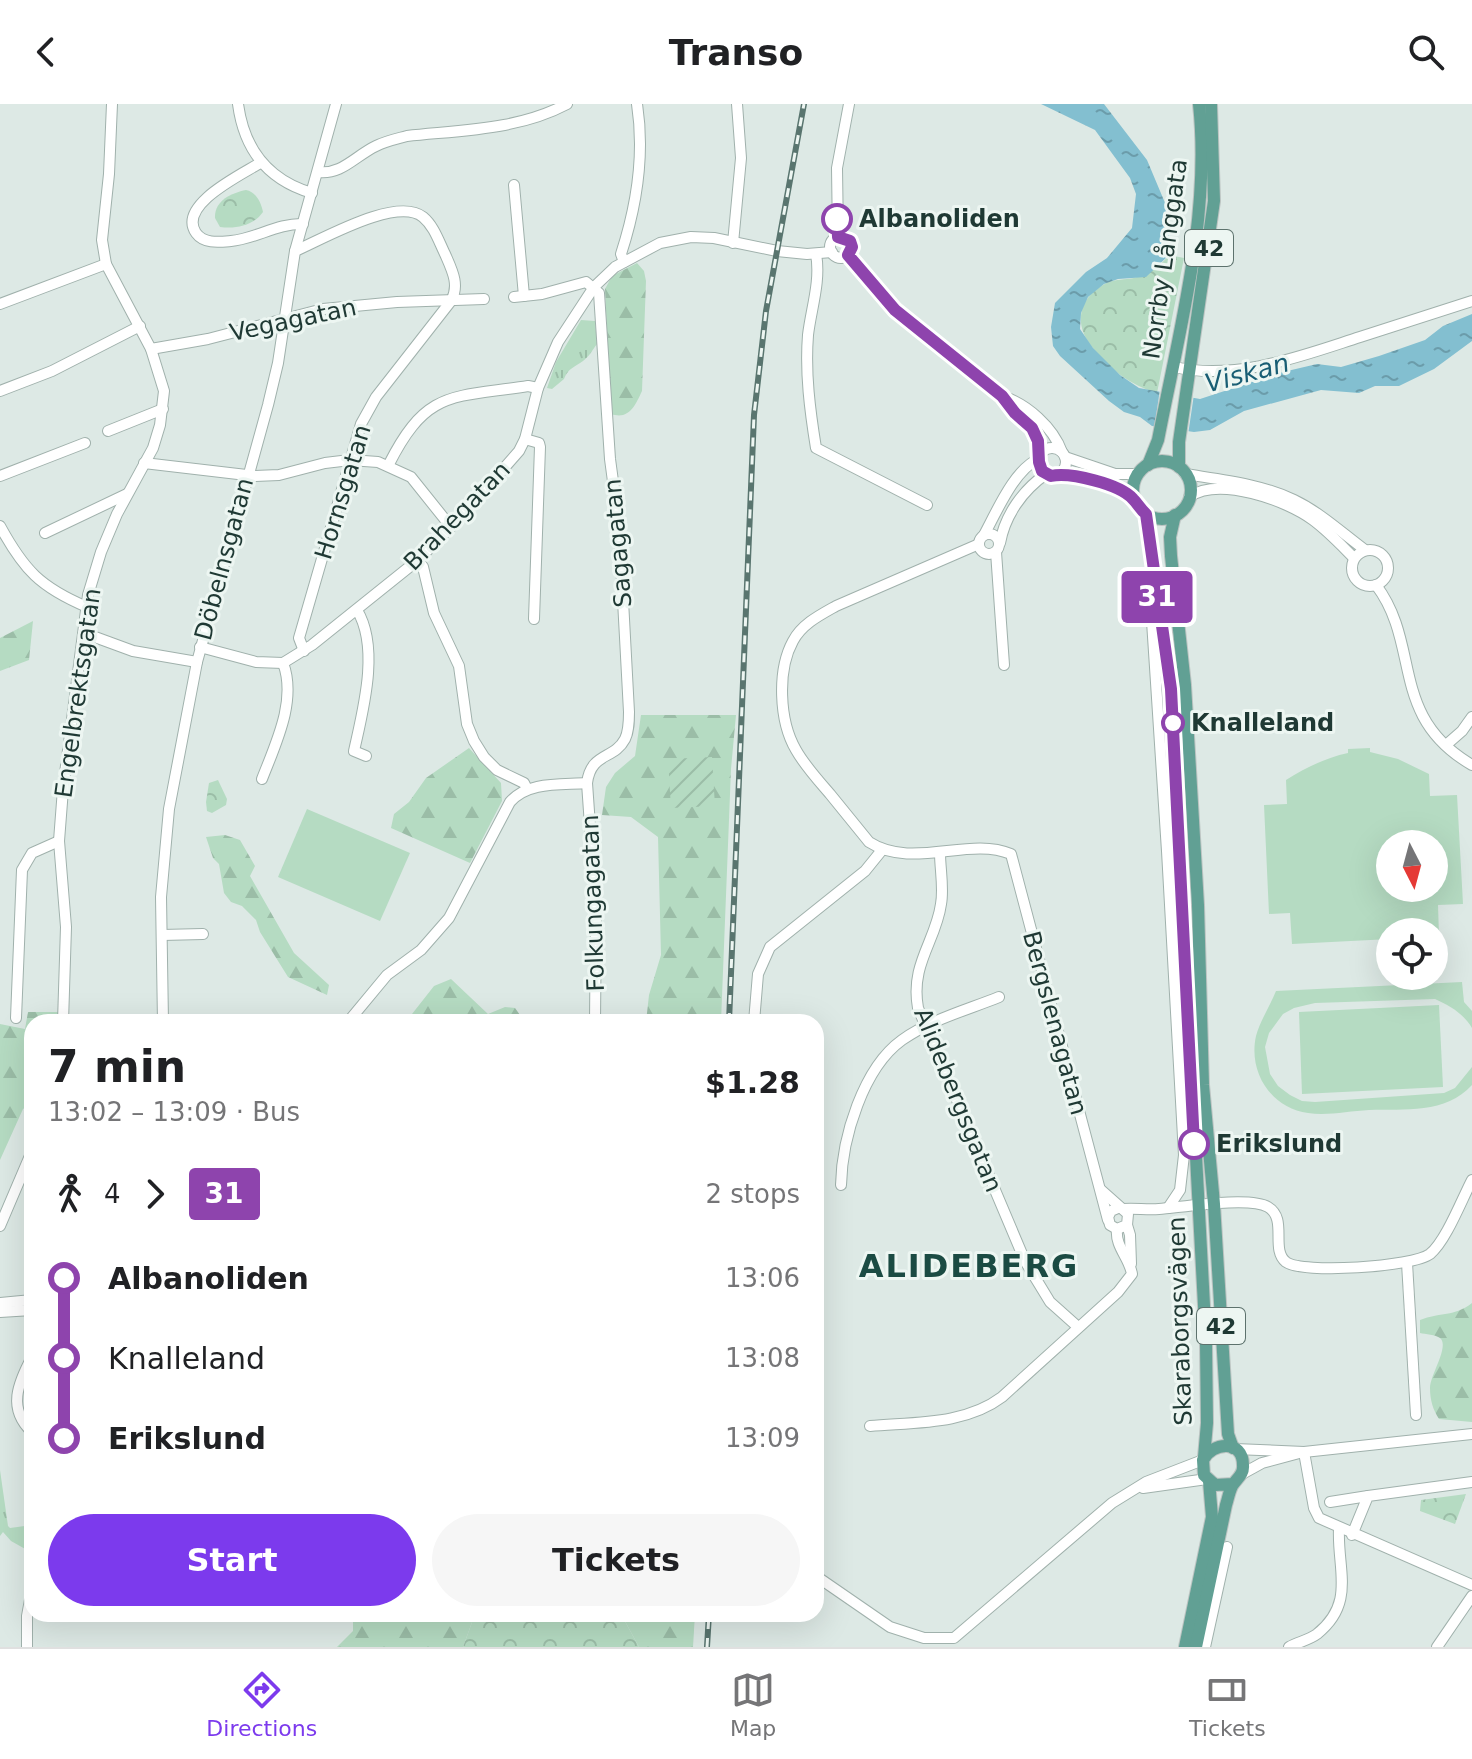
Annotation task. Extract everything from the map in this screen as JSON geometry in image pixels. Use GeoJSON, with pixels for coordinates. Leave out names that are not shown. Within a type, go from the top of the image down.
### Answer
{"type":"FeatureCollection","features":[{"type":"Feature","properties":{"kind":"main road","name":"Norrby Långgata"},"geometry":{"type":"LineString","coordinates":[[1143,469],[1158,440],[1174,367],[1201,189],[1199,104]]}},
{"type":"Feature","properties":{"kind":"main road","name":"Norrby Långgata"},"geometry":{"type":"LineString","coordinates":[[1182,471],[1179,442],[1214,201],[1211,104]]}},
{"type":"Feature","properties":{"kind":"main road"},"geometry":{"type":"LineString","coordinates":[[1143,469],[1164,462],[1182,471]]}},
{"type":"Feature","properties":{"kind":"main road","name":"42"},"geometry":{"type":"LineString","coordinates":[[1143,469],[1133,486],[1135,499],[1146,514]]}},
{"type":"Feature","properties":{"kind":"main road","name":"42"},"geometry":{"type":"LineString","coordinates":[[1182,471],[1190,487],[1189,497]]}},
{"type":"Feature","properties":{"kind":"main road"},"geometry":{"type":"LineString","coordinates":[[1146,514],[1160,518],[1175,515],[1189,497]]}},
{"type":"Feature","properties":{"kind":"main road","name":"Skaraborgsvägen"},"geometry":{"type":"LineString","coordinates":[[1146,514],[1171,689],[1206,1343],[1207,1423],[1203,1458]]}},
{"type":"Feature","properties":{"kind":"main road","name":"Skaraborgsvägen"},"geometry":{"type":"LineString","coordinates":[[1175,515],[1170,546],[1185,685],[1198,905],[1203,1085],[1214,1204],[1228,1434],[1234,1448]]}},
{"type":"Feature","properties":{"kind":"main road"},"geometry":{"type":"LineString","coordinates":[[1203,1458],[1217,1446],[1234,1448]]}},
{"type":"Feature","properties":{"kind":"main road","name":"42"},"geometry":{"type":"LineString","coordinates":[[1234,1448],[1243,1461],[1237,1479]]}},
{"type":"Feature","properties":{"kind":"main road","name":"42"},"geometry":{"type":"LineString","coordinates":[[1185,1647],[1212,1517],[1203,1458]]}},
{"type":"Feature","properties":{"kind":"main road"},"geometry":{"type":"LineString","coordinates":[[1208,1480],[1222,1486],[1237,1479]]}},
{"type":"Feature","properties":{"kind":"main road"},"geometry":{"type":"LineString","coordinates":[[1196,1647],[1223,1518],[1237,1479]]}},
{"type":"Feature","properties":{"kind":"street","name":"Engelbrektsgatan"},"geometry":{"type":"LineString","coordinates":[[63,1014],[66,927],[59,841],[87,607],[101,552],[127,494],[153,448],[163,409],[161,377],[151,349],[106,264],[102,240],[112,104]]}},
{"type":"Feature","properties":{"kind":"street"},"geometry":{"type":"LineString","coordinates":[[238,104],[244,130],[260,163],[278,178],[312,193]]}},
{"type":"Feature","properties":{"kind":"street","name":"Döbelnsgatan"},"geometry":{"type":"LineString","coordinates":[[163,1014],[163,857],[169,809],[200,647],[278,363],[295,251],[336,104]]}},
{"type":"Feature","properties":{"kind":"street"},"geometry":{"type":"LineString","coordinates":[[318,172],[336,172],[374,146],[389,140],[518,124],[567,104]]}},
{"type":"Feature","properties":{"kind":"street"},"geometry":{"type":"LineString","coordinates":[[624,262],[621,254],[640,172],[637,104]]}},
{"type":"Feature","properties":{"kind":"street"},"geometry":{"type":"LineString","coordinates":[[737,104],[740,173],[733,243],[777,251],[832,252],[840,258],[852,249],[851,242],[838,237]]}},
{"type":"Feature","properties":{"kind":"street"},"geometry":{"type":"LineString","coordinates":[[832,252],[832,243],[838,237],[837,168],[849,104]]}},
{"type":"Feature","properties":{"kind":"street"},"geometry":{"type":"LineString","coordinates":[[260,163],[214,193],[196,209],[193,218],[195,232],[201,239],[211,242],[233,241],[303,224]]}},
{"type":"Feature","properties":{"kind":"street"},"geometry":{"type":"LineString","coordinates":[[514,185],[519,297],[586,282],[594,287]]}},
{"type":"Feature","properties":{"kind":"street"},"geometry":{"type":"LineString","coordinates":[[295,251],[388,211],[406,210],[422,215],[433,229],[455,282],[456,290],[451,301]]}},
{"type":"Feature","properties":{"kind":"street","name":"Brahegatan"},"geometry":{"type":"LineString","coordinates":[[283,663],[304,651],[418,560],[512,460],[525,439],[538,388],[558,342],[594,287],[609,271],[669,240],[703,237],[733,243]]}},
{"type":"Feature","properties":{"kind":"street"},"geometry":{"type":"LineString","coordinates":[[816,254],[818,266],[807,363],[816,448],[927,505]]}},
{"type":"Feature","properties":{"kind":"street"},"geometry":{"type":"LineString","coordinates":[[848,255],[880,295],[910,324],[1002,396],[1032,428],[1038,441],[1040,468],[1046,474]]}},
{"type":"Feature","properties":{"kind":"street"},"geometry":{"type":"LineString","coordinates":[[0,304],[106,264]]}},
{"type":"Feature","properties":{"kind":"street","name":"Sagagatan"},"geometry":{"type":"LineString","coordinates":[[587,783],[590,767],[596,760],[622,744],[626,738],[629,712],[619,526],[610,459],[599,293],[594,287]]}},
{"type":"Feature","properties":{"kind":"street","name":"Vegagatan"},"geometry":{"type":"LineString","coordinates":[[151,349],[208,339],[323,309],[484,299]]}},
{"type":"Feature","properties":{"kind":"street","name":"Hornsgatan"},"geometry":{"type":"LineString","coordinates":[[304,651],[299,638],[361,424],[376,397],[451,301]]}},
{"type":"Feature","properties":{"kind":"street"},"geometry":{"type":"LineString","coordinates":[[1174,367],[1190,371],[1247,370],[1324,349],[1472,301]]}},
{"type":"Feature","properties":{"kind":"street"},"geometry":{"type":"LineString","coordinates":[[0,391],[52,371],[140,326]]}},
{"type":"Feature","properties":{"kind":"street"},"geometry":{"type":"LineString","coordinates":[[389,464],[412,425],[438,403],[528,386],[538,388]]}},
{"type":"Feature","properties":{"kind":"street"},"geometry":{"type":"LineString","coordinates":[[1002,396],[1012,399],[1039,419],[1059,443],[1065,466],[1059,474]]}},
{"type":"Feature","properties":{"kind":"street"},"geometry":{"type":"LineString","coordinates":[[108,431],[163,409]]}},
{"type":"Feature","properties":{"kind":"street"},"geometry":{"type":"LineString","coordinates":[[525,439],[539,443],[540,447],[534,619]]}},
{"type":"Feature","properties":{"kind":"street"},"geometry":{"type":"LineString","coordinates":[[0,476],[85,443]]}},
{"type":"Feature","properties":{"kind":"street"},"geometry":{"type":"LineString","coordinates":[[1135,499],[1115,488],[1083,478],[1046,474],[1030,486],[1017,503],[998,548],[985,553],[981,539],[1015,480],[1051,448],[1115,474],[1143,469]]}},
{"type":"Feature","properties":{"kind":"street"},"geometry":{"type":"LineString","coordinates":[[144,463],[247,476],[279,475],[350,460],[389,464],[419,484],[451,527]]}},
{"type":"Feature","properties":{"kind":"street"},"geometry":{"type":"LineString","coordinates":[[1182,471],[1265,489],[1292,499],[1326,519],[1365,550],[1377,551],[1386,560],[1388,572],[1376,585],[1365,586],[1355,579],[1351,569],[1354,558],[1365,550]]}},
{"type":"Feature","properties":{"kind":"street"},"geometry":{"type":"LineString","coordinates":[[1189,497],[1203,490],[1224,489],[1278,501],[1313,520],[1354,558]]}},
{"type":"Feature","properties":{"kind":"street"},"geometry":{"type":"LineString","coordinates":[[45,533],[127,494]]}},
{"type":"Feature","properties":{"kind":"street"},"geometry":{"type":"LineString","coordinates":[[0,526],[24,565],[44,586],[87,607]]}},
{"type":"Feature","properties":{"kind":"street"},"geometry":{"type":"LineString","coordinates":[[940,853],[882,850],[869,842],[793,745],[787,729],[784,697],[786,660],[794,639],[816,617],[994,535],[998,548],[1004,665]]}},
{"type":"Feature","properties":{"kind":"street"},"geometry":{"type":"LineString","coordinates":[[418,560],[423,567],[434,613],[459,666],[467,724],[474,741],[491,763],[508,777],[524,783],[527,789]]}},
{"type":"Feature","properties":{"kind":"street"},"geometry":{"type":"LineString","coordinates":[[1376,585],[1391,611],[1416,705],[1424,721],[1446,745],[1472,765]]}},
{"type":"Feature","properties":{"kind":"street"},"geometry":{"type":"LineString","coordinates":[[1155,587],[1151,606],[1184,1155],[1180,1190],[1168,1208]]}},
{"type":"Feature","properties":{"kind":"street"},"geometry":{"type":"LineString","coordinates":[[357,610],[364,621],[368,670],[354,751],[366,756]]}},
{"type":"Feature","properties":{"kind":"street"},"geometry":{"type":"LineString","coordinates":[[84,633],[133,651],[197,662]]}},
{"type":"Feature","properties":{"kind":"street"},"geometry":{"type":"LineString","coordinates":[[200,647],[256,662],[283,663],[289,678],[287,700],[279,734],[262,779]]}},
{"type":"Feature","properties":{"kind":"street"},"geometry":{"type":"LineString","coordinates":[[1446,745],[1472,717]]}},
{"type":"Feature","properties":{"kind":"street"},"geometry":{"type":"LineString","coordinates":[[355,1014],[387,975],[421,950],[449,918],[510,802],[527,789],[587,783]]}},
{"type":"Feature","properties":{"kind":"street","name":"Folkungagatan"},"geometry":{"type":"LineString","coordinates":[[587,783],[596,911],[595,1014]]}},
{"type":"Feature","properties":{"kind":"street"},"geometry":{"type":"LineString","coordinates":[[16,1018],[22,870],[32,853],[59,841]]}},
{"type":"Feature","properties":{"kind":"street"},"geometry":{"type":"LineString","coordinates":[[755,1014],[758,974],[770,947],[865,871],[882,850]]}},
{"type":"Feature","properties":{"kind":"street","name":"Bergslenagatan"},"geometry":{"type":"LineString","coordinates":[[940,853],[1003,850],[1011,854],[1108,1220]]}},
{"type":"Feature","properties":{"kind":"street","name":"Alidebergsgatan"},"geometry":{"type":"LineString","coordinates":[[940,853],[941,904],[921,962],[916,997],[925,1027],[1025,1261],[1050,1302],[1078,1327]]}},
{"type":"Feature","properties":{"kind":"street"},"geometry":{"type":"LineString","coordinates":[[162,935],[203,934]]}},
{"type":"Feature","properties":{"kind":"street"},"geometry":{"type":"LineString","coordinates":[[841,1185],[845,1144],[868,1083],[881,1059],[902,1040],[925,1027],[999,997]]}},
{"type":"Feature","properties":{"kind":"street"},"geometry":{"type":"LineString","coordinates":[[0,1226],[24,1170]]}},
{"type":"Feature","properties":{"kind":"street"},"geometry":{"type":"LineString","coordinates":[[1154,1209],[1124,1225],[1112,1227],[1108,1220],[1111,1211],[1120,1209],[1255,1203],[1272,1209],[1278,1222],[1280,1253],[1284,1261],[1298,1268],[1407,1263],[1430,1254],[1451,1223],[1472,1180]]}},
{"type":"Feature","properties":{"kind":"street","name":"Bergslenagatan"},"geometry":{"type":"LineString","coordinates":[[1101,1190],[1120,1209]]}},
{"type":"Feature","properties":{"kind":"street"},"geometry":{"type":"LineString","coordinates":[[870,1426],[953,1418],[989,1407],[1119,1291],[1132,1274],[1131,1266],[1116,1240],[1128,1214],[1120,1209]]}},
{"type":"Feature","properties":{"kind":"street"},"geometry":{"type":"LineString","coordinates":[[1407,1263],[1416,1415]]}},
{"type":"Feature","properties":{"kind":"street"},"geometry":{"type":"LineString","coordinates":[[0,1303],[24,1301]]}},
{"type":"Feature","properties":{"kind":"street"},"geometry":{"type":"LineString","coordinates":[[0,1312],[24,1310]]}},
{"type":"Feature","properties":{"kind":"street"},"geometry":{"type":"LineString","coordinates":[[24,1371],[17,1397],[24,1423]]}},
{"type":"Feature","properties":{"kind":"street"},"geometry":{"type":"LineString","coordinates":[[1237,1479],[1262,1463],[1304,1452],[1472,1434]]}},
{"type":"Feature","properties":{"kind":"street"},"geometry":{"type":"LineString","coordinates":[[1234,1448],[1304,1452]]}},
{"type":"Feature","properties":{"kind":"street"},"geometry":{"type":"LineString","coordinates":[[1304,1452],[1316,1515],[1352,1535],[1472,1585]]}},
{"type":"Feature","properties":{"kind":"street"},"geometry":{"type":"LineString","coordinates":[[824,1582],[890,1627],[924,1638],[954,1638],[1092,1518],[1137,1488],[1203,1458]]}},
{"type":"Feature","properties":{"kind":"street"},"geometry":{"type":"LineString","coordinates":[[1137,1488],[1208,1480]]}},
{"type":"Feature","properties":{"kind":"street"},"geometry":{"type":"LineString","coordinates":[[1330,1502],[1472,1482]]}},
{"type":"Feature","properties":{"kind":"street"},"geometry":{"type":"LineString","coordinates":[[1352,1535],[1368,1496]]}},
{"type":"Feature","properties":{"kind":"street"},"geometry":{"type":"LineString","coordinates":[[1289,1647],[1318,1633],[1341,1598],[1343,1570],[1338,1545],[1339,1529]]}},
{"type":"Feature","properties":{"kind":"street"},"geometry":{"type":"LineString","coordinates":[[1205,1647],[1227,1547]]}},
{"type":"Feature","properties":{"kind":"street"},"geometry":{"type":"LineString","coordinates":[[1437,1647],[1472,1596]]}},
{"type":"Feature","properties":{"kind":"street"},"geometry":{"type":"LineString","coordinates":[[27,1622],[27,1647]]}},
{"type":"Feature","properties":{"kind":"green space"},"geometry":{"type":"Polygon","coordinates":[[[246,190],[258,198],[263,212],[244,226],[220,227],[215,212],[220,202],[246,190]]]}},
{"type":"Feature","properties":{"kind":"green space"},"geometry":{"type":"Polygon","coordinates":[[[1169,255],[1184,258],[1157,393],[1129,381],[1106,362],[1086,339],[1081,313],[1088,298],[1103,285],[1145,274],[1169,255]]]}},
{"type":"Feature","properties":{"kind":"green space"},"geometry":{"type":"Polygon","coordinates":[[[637,263],[644,271],[646,281],[642,391],[631,410],[617,415],[611,414],[605,289],[612,276],[637,263]]]}},
{"type":"Feature","properties":{"kind":"green space"},"geometry":{"type":"Polygon","coordinates":[[[581,320],[595,321],[597,344],[564,379],[552,389],[547,388],[556,362],[581,320]]]}},
{"type":"Feature","properties":{"kind":"green space"},"geometry":{"type":"Polygon","coordinates":[[[33,621],[29,660],[0,671],[0,638],[33,621]]]}},
{"type":"Feature","properties":{"kind":"green space"},"geometry":{"type":"Polygon","coordinates":[[[641,715],[736,715],[721,1014],[647,1014],[661,955],[658,837],[631,817],[602,815],[606,787],[615,773],[635,756],[641,715]]]}},
{"type":"Feature","properties":{"kind":"green space"},"geometry":{"type":"Polygon","coordinates":[[[469,748],[501,783],[502,801],[470,863],[391,828],[394,814],[409,802],[426,778],[469,748]]]}},
{"type":"Feature","properties":{"kind":"green space"},"geometry":{"type":"Polygon","coordinates":[[[1370,748],[1370,752],[1398,759],[1429,774],[1430,796],[1457,795],[1463,904],[1438,905],[1438,918],[1376,918],[1376,940],[1292,944],[1290,913],[1269,914],[1264,805],[1287,804],[1286,780],[1316,764],[1348,753],[1348,749],[1370,748]]]}},
{"type":"Feature","properties":{"kind":"green space"},"geometry":{"type":"Polygon","coordinates":[[[712,757],[715,806],[671,808],[668,759],[712,757]]]}},
{"type":"Feature","properties":{"kind":"green space"},"geometry":{"type":"Polygon","coordinates":[[[218,780],[227,799],[226,805],[212,813],[207,811],[206,802],[209,783],[218,780]]]}},
{"type":"Feature","properties":{"kind":"green space"},"geometry":{"type":"Polygon","coordinates":[[[307,809],[410,853],[380,921],[278,877],[307,809]]]}},
{"type":"Feature","properties":{"kind":"green space"},"geometry":{"type":"Polygon","coordinates":[[[225,835],[240,840],[255,866],[250,876],[294,953],[329,985],[327,995],[288,977],[256,920],[224,893],[219,864],[213,858],[206,837],[225,835]]]}},
{"type":"Feature","properties":{"kind":"green space"},"geometry":{"type":"Polygon","coordinates":[[[451,979],[488,1014],[412,1014],[434,986],[451,979]]]}},
{"type":"Feature","properties":{"kind":"green space"},"geometry":{"type":"Polygon","coordinates":[[[1462,982],[1464,1002],[1472,1011],[1472,1028],[1456,1010],[1435,999],[1315,1003],[1283,1014],[1269,1033],[1265,1047],[1270,1074],[1278,1086],[1302,1101],[1444,1093],[1455,1088],[1472,1067],[1472,1085],[1450,1101],[1424,1108],[1308,1113],[1283,1104],[1273,1096],[1259,1075],[1254,1049],[1256,1036],[1276,991],[1376,986],[1376,990],[1448,990],[1448,983],[1462,982]]]}},
{"type":"Feature","properties":{"kind":"green space"},"geometry":{"type":"Polygon","coordinates":[[[1439,1005],[1443,1087],[1302,1094],[1299,1012],[1439,1005]]]}},
{"type":"Feature","properties":{"kind":"green space"},"geometry":{"type":"Polygon","coordinates":[[[505,1007],[515,1008],[519,1014],[488,1014],[505,1007]]]}},
{"type":"Feature","properties":{"kind":"green space"},"geometry":{"type":"Polygon","coordinates":[[[28,1012],[59,1012],[59,1014],[28,1012]]]}},
{"type":"Feature","properties":{"kind":"green space"},"geometry":{"type":"Polygon","coordinates":[[[0,1024],[24,1029],[24,1108],[0,1160],[0,1024]]]}},
{"type":"Feature","properties":{"kind":"green space"},"geometry":{"type":"Polygon","coordinates":[[[1472,1303],[1472,1422],[1439,1419],[1432,1405],[1430,1388],[1443,1347],[1440,1338],[1420,1333],[1420,1320],[1459,1310],[1472,1303]]]}},
{"type":"Feature","properties":{"kind":"green space"},"geometry":{"type":"Polygon","coordinates":[[[0,1470],[8,1526],[24,1526],[24,1548],[3,1532],[0,1536],[0,1470]]]}},
{"type":"Feature","properties":{"kind":"green space"},"geometry":{"type":"Polygon","coordinates":[[[1466,1494],[1455,1524],[1420,1511],[1421,1500],[1466,1494]]]}},
{"type":"Feature","properties":{"kind":"green space"},"geometry":{"type":"Polygon","coordinates":[[[353,1622],[472,1622],[463,1647],[337,1647],[353,1631],[353,1622]]]}},
{"type":"Feature","properties":{"kind":"green space"},"geometry":{"type":"Polygon","coordinates":[[[472,1622],[625,1622],[639,1647],[463,1647],[472,1622]]]}},
{"type":"Feature","properties":{"kind":"green space"},"geometry":{"type":"Polygon","coordinates":[[[625,1622],[695,1622],[693,1647],[639,1647],[625,1622]]]}},
{"type":"Feature","properties":{"kind":"water"},"geometry":{"type":"Polygon","coordinates":[[[1041,104],[1104,104],[1147,160],[1168,210],[1169,255],[1146,277],[1118,279],[1104,284],[1088,297],[1081,313],[1080,329],[1093,348],[1120,375],[1139,388],[1200,399],[1283,372],[1317,364],[1341,367],[1379,356],[1425,340],[1443,326],[1472,314],[1472,341],[1434,369],[1399,386],[1375,386],[1359,393],[1321,390],[1244,411],[1210,430],[1194,432],[1152,426],[1140,417],[1124,412],[1060,356],[1053,346],[1051,327],[1055,303],[1086,272],[1107,258],[1132,228],[1136,194],[1130,178],[1095,130],[1041,104]]]}},
{"type":"Feature","properties":{"kind":"pier"},"geometry":{"type":"Polygon","coordinates":[[[1160,389],[1194,394],[1188,435],[1154,430],[1160,389]]]}},
{"type":"Feature","properties":{"kind":"railway"},"geometry":{"type":"LineString","coordinates":[[729,1014],[754,415],[766,311],[804,104]]}},
{"type":"Feature","properties":{"kind":"railway"},"geometry":{"type":"LineString","coordinates":[[707,1647],[709,1622]]}},
{"type":"Feature","properties":{"kind":"bus line","name":"31"},"geometry":{"type":"LineString","coordinates":[[837,219],[838,237],[850,241],[852,247],[848,255],[880,295],[920,333],[1002,396],[1008,406],[1032,428],[1038,441],[1042,471],[1051,476],[1059,474],[1083,478],[1115,488],[1135,499],[1146,514],[1171,689],[1194,1144]]}},
{"type":"Feature","properties":{"kind":"place","name":"Albanoliden"},"geometry":{"type":"Point","coordinates":[837,219]}},
{"type":"Feature","properties":{"kind":"place","name":"Knalleland"},"geometry":{"type":"Point","coordinates":[1173,723]}},
{"type":"Feature","properties":{"kind":"place","name":"Erikslund"},"geometry":{"type":"Point","coordinates":[1194,1144]}},
{"type":"Feature","properties":{"kind":"district","name":"ALIDEBERG"},"geometry":{"type":"Point","coordinates":[969,1266]}},
{"type":"Feature","properties":{"kind":"water label","name":"Viskan"},"geometry":{"type":"Point","coordinates":[1247,373]}}]}
